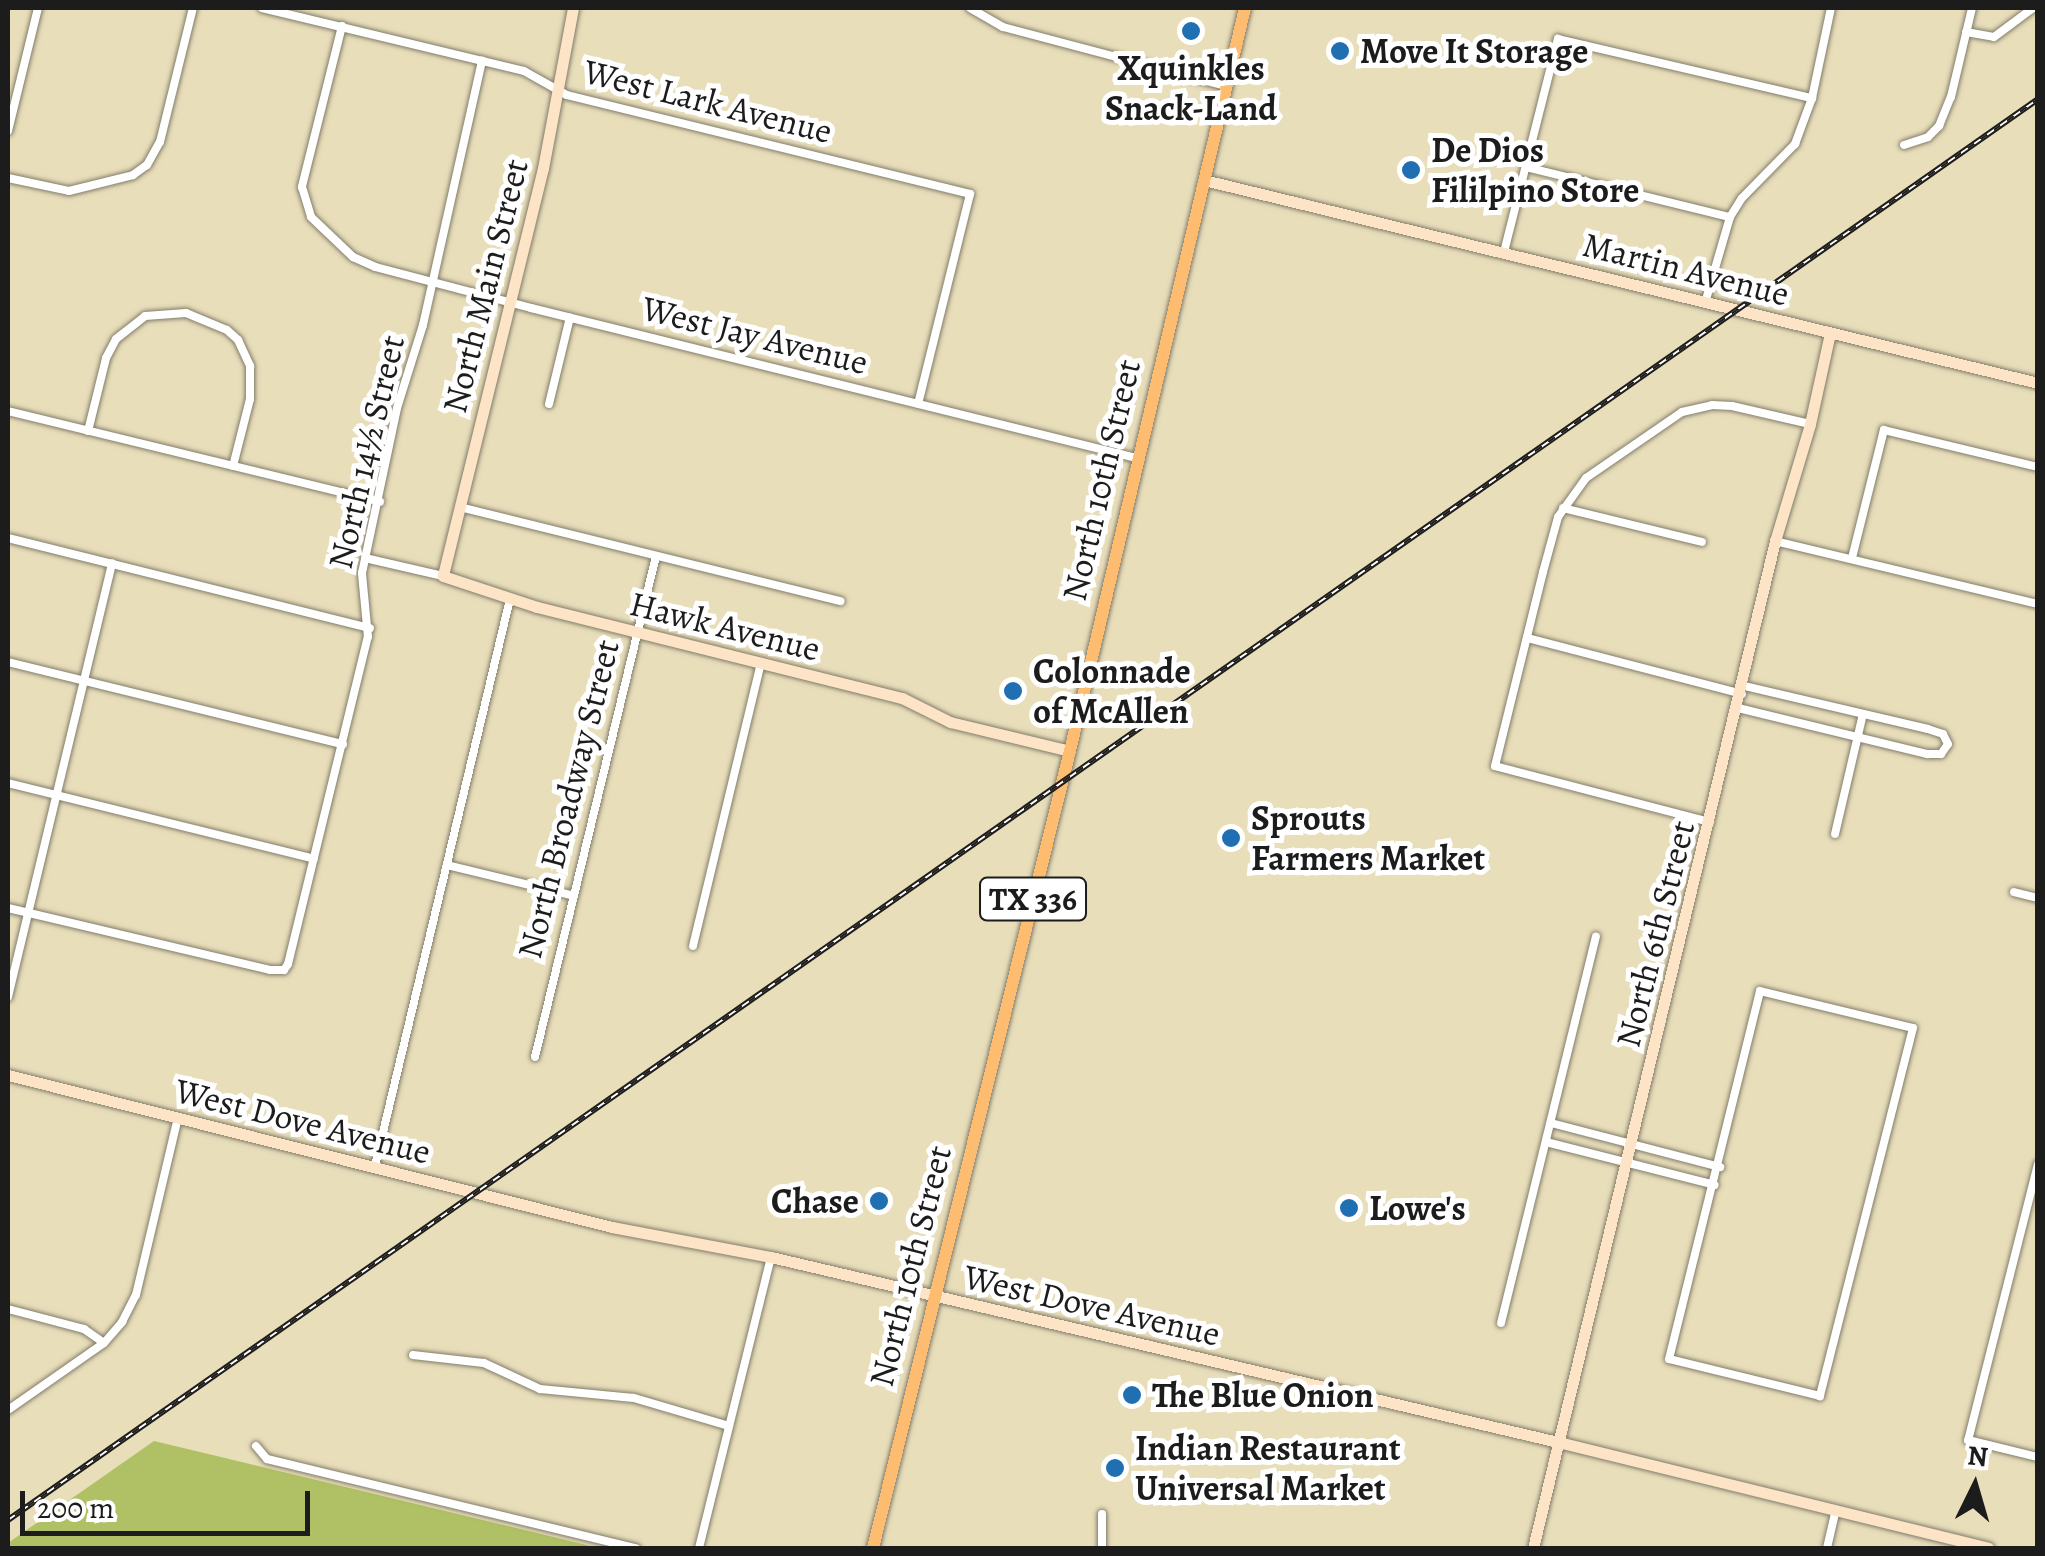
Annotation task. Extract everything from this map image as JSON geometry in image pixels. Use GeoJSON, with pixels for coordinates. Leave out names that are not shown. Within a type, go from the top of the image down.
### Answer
{"type":"FeatureCollection","features":[{"type":"Feature","properties":{"kind":"main road","name":"North 10th Street"},"geometry":{"type":"LineString","coordinates":[[873,1548],[932,1296],[1070,751],[1245,8]]}},
{"type":"Feature","properties":{"kind":"street"},"geometry":{"type":"LineString","coordinates":[[8,131],[38,8]]}},
{"type":"Feature","properties":{"kind":"street"},"geometry":{"type":"LineString","coordinates":[[8,178],[70,192],[140,172],[158,150],[193,8]]}},
{"type":"Feature","properties":{"kind":"street","name":"West Lark Avenue"},"geometry":{"type":"LineString","coordinates":[[262,8],[482,60],[542,78],[557,90],[970,194],[918,404]]}},
{"type":"Feature","properties":{"kind":"street","name":"North Main Street"},"geometry":{"type":"LineString","coordinates":[[442,576],[510,302],[573,8]]}},
{"type":"Feature","properties":{"kind":"street"},"geometry":{"type":"LineString","coordinates":[[970,8],[1003,27],[1227,86]]}},
{"type":"Feature","properties":{"kind":"street"},"geometry":{"type":"LineString","coordinates":[[1706,303],[1730,217],[1742,198],[1795,144],[1812,98],[1831,8]]}},
{"type":"Feature","properties":{"kind":"street"},"geometry":{"type":"LineString","coordinates":[[1904,145],[1928,137],[1939,126],[1951,98],[1972,8]]}},
{"type":"Feature","properties":{"kind":"street"},"geometry":{"type":"LineString","coordinates":[[1966,32],[1994,36],[2034,8]]}},
{"type":"Feature","properties":{"kind":"street","name":"West Jay Avenue"},"geometry":{"type":"LineString","coordinates":[[342,26],[302,187],[304,205],[318,225],[362,261],[510,302],[1136,458]]}},
{"type":"Feature","properties":{"kind":"street"},"geometry":{"type":"LineString","coordinates":[[1504,252],[1558,39],[1812,98]]}},
{"type":"Feature","properties":{"kind":"street","name":"North 14½ Street"},"geometry":{"type":"LineString","coordinates":[[27,913],[270,970],[284,970],[370,628],[361,584],[365,558],[402,386],[433,282],[482,60]]}},
{"type":"Feature","properties":{"kind":"street"},"geometry":{"type":"LineString","coordinates":[[1526,167],[1730,217]]}},
{"type":"Feature","properties":{"kind":"street","name":"Martin Avenue"},"geometry":{"type":"LineString","coordinates":[[1204,180],[2038,384]]}},
{"type":"Feature","properties":{"kind":"street"},"geometry":{"type":"LineString","coordinates":[[88,430],[106,358],[116,339],[145,316],[186,313],[226,330],[238,340],[250,366],[250,399],[233,466]]}},
{"type":"Feature","properties":{"kind":"street"},"geometry":{"type":"LineString","coordinates":[[549,404],[570,317]]}},
{"type":"Feature","properties":{"kind":"street","name":"North 6th Street"},"geometry":{"type":"LineString","coordinates":[[1534,1548],[1776,541],[1810,424],[1830,333]]}},
{"type":"Feature","properties":{"kind":"street"},"geometry":{"type":"LineString","coordinates":[[1710,822],[1495,766],[1527,638],[1563,508],[1586,478],[1682,412],[1712,404],[1810,424]]}},
{"type":"Feature","properties":{"kind":"street"},"geometry":{"type":"LineString","coordinates":[[8,411],[380,502]]}},
{"type":"Feature","properties":{"kind":"street"},"geometry":{"type":"LineString","coordinates":[[1852,558],[1884,430],[2038,467]]}},
{"type":"Feature","properties":{"kind":"street"},"geometry":{"type":"LineString","coordinates":[[460,507],[841,601]]}},
{"type":"Feature","properties":{"kind":"street"},"geometry":{"type":"LineString","coordinates":[[1563,508],[1702,542]]}},
{"type":"Feature","properties":{"kind":"street"},"geometry":{"type":"LineString","coordinates":[[8,538],[370,628]]}},
{"type":"Feature","properties":{"kind":"street"},"geometry":{"type":"LineString","coordinates":[[1776,541],[2038,604]]}},
{"type":"Feature","properties":{"kind":"street","name":"North Broadway Street"},"geometry":{"type":"LineString","coordinates":[[535,1056],[656,556]]}},
{"type":"Feature","properties":{"kind":"street","name":"Hawk Avenue"},"geometry":{"type":"LineString","coordinates":[[365,558],[442,576],[510,600],[902,698],[950,722],[1070,751]]}},
{"type":"Feature","properties":{"kind":"street"},"geometry":{"type":"LineString","coordinates":[[8,997],[112,564]]}},
{"type":"Feature","properties":{"kind":"street"},"geometry":{"type":"LineString","coordinates":[[374,1166],[510,600]]}},
{"type":"Feature","properties":{"kind":"street"},"geometry":{"type":"LineString","coordinates":[[1527,638],[1938,732],[1948,744],[1941,754],[1928,754],[1738,708]]}},
{"type":"Feature","properties":{"kind":"street"},"geometry":{"type":"LineString","coordinates":[[8,662],[343,744]]}},
{"type":"Feature","properties":{"kind":"street"},"geometry":{"type":"LineString","coordinates":[[693,946],[761,664]]}},
{"type":"Feature","properties":{"kind":"street"},"geometry":{"type":"LineString","coordinates":[[1834,834],[1863,714]]}},
{"type":"Feature","properties":{"kind":"street"},"geometry":{"type":"LineString","coordinates":[[8,783],[314,859]]}},
{"type":"Feature","properties":{"kind":"street"},"geometry":{"type":"LineString","coordinates":[[448,865],[572,895]]}},
{"type":"Feature","properties":{"kind":"street"},"geometry":{"type":"LineString","coordinates":[[2014,892],[2038,898]]}},
{"type":"Feature","properties":{"kind":"street"},"geometry":{"type":"LineString","coordinates":[[8,908],[27,913]]}},
{"type":"Feature","properties":{"kind":"street"},"geometry":{"type":"LineString","coordinates":[[1501,1323],[1596,936]]}},
{"type":"Feature","properties":{"kind":"street"},"geometry":{"type":"LineString","coordinates":[[1760,991],[1912,1028],[1820,1396],[1669,1359],[1715,1184],[1760,991]]}},
{"type":"Feature","properties":{"kind":"street","name":"West Dove Avenue"},"geometry":{"type":"LineString","coordinates":[[8,1075],[612,1226],[771,1256],[1988,1548]]}},
{"type":"Feature","properties":{"kind":"street"},"geometry":{"type":"LineString","coordinates":[[8,1410],[104,1343],[136,1295],[178,1117]]}},
{"type":"Feature","properties":{"kind":"street"},"geometry":{"type":"LineString","coordinates":[[1551,1123],[1720,1167]]}},
{"type":"Feature","properties":{"kind":"street"},"geometry":{"type":"LineString","coordinates":[[1546,1142],[1715,1184]]}},
{"type":"Feature","properties":{"kind":"street"},"geometry":{"type":"LineString","coordinates":[[2038,1164],[1968,1440],[2038,1457]]}},
{"type":"Feature","properties":{"kind":"street"},"geometry":{"type":"LineString","coordinates":[[699,1548],[771,1256]]}},
{"type":"Feature","properties":{"kind":"street"},"geometry":{"type":"LineString","coordinates":[[8,1309],[84,1329],[104,1343]]}},
{"type":"Feature","properties":{"kind":"street"},"geometry":{"type":"LineString","coordinates":[[413,1355],[484,1362],[540,1388],[634,1398],[729,1426]]}},
{"type":"Feature","properties":{"kind":"street"},"geometry":{"type":"LineString","coordinates":[[256,1446],[267,1458],[636,1548]]}},
{"type":"Feature","properties":{"kind":"street"},"geometry":{"type":"LineString","coordinates":[[1826,1548],[1836,1510]]}},
{"type":"Feature","properties":{"kind":"street"},"geometry":{"type":"LineString","coordinates":[[1102,1514],[1102,1548]]}},
{"type":"Feature","properties":{"kind":"green space"},"geometry":{"type":"Polygon","coordinates":[[[154,1441],[599,1548],[8,1548],[8,1543],[154,1441]]]}},
{"type":"Feature","properties":{"kind":"railway"},"geometry":{"type":"LineString","coordinates":[[8,1520],[2038,99]]}},
{"type":"Feature","properties":{"kind":"place","name":"Xquinkles Snack-Land"},"geometry":{"type":"Point","coordinates":[1191,31]}},
{"type":"Feature","properties":{"kind":"place","name":"Move It Storage"},"geometry":{"type":"Point","coordinates":[1340,51]}},
{"type":"Feature","properties":{"kind":"place","name":"De Dios Fililpino Store"},"geometry":{"type":"Point","coordinates":[1411,170]}},
{"type":"Feature","properties":{"kind":"place","name":"Colonnade of McAllen"},"geometry":{"type":"Point","coordinates":[1013,691]}},
{"type":"Feature","properties":{"kind":"place","name":"Sprouts Farmers Market"},"geometry":{"type":"Point","coordinates":[1231,838]}},
{"type":"Feature","properties":{"kind":"place","name":"Chase"},"geometry":{"type":"Point","coordinates":[879,1201]}},
{"type":"Feature","properties":{"kind":"place","name":"Lowe's"},"geometry":{"type":"Point","coordinates":[1349,1208]}},
{"type":"Feature","properties":{"kind":"place","name":"The Blue Onion"},"geometry":{"type":"Point","coordinates":[1132,1395]}},
{"type":"Feature","properties":{"kind":"place","name":"Indian Restaurant Universal Market"},"geometry":{"type":"Point","coordinates":[1115,1468]}}]}
